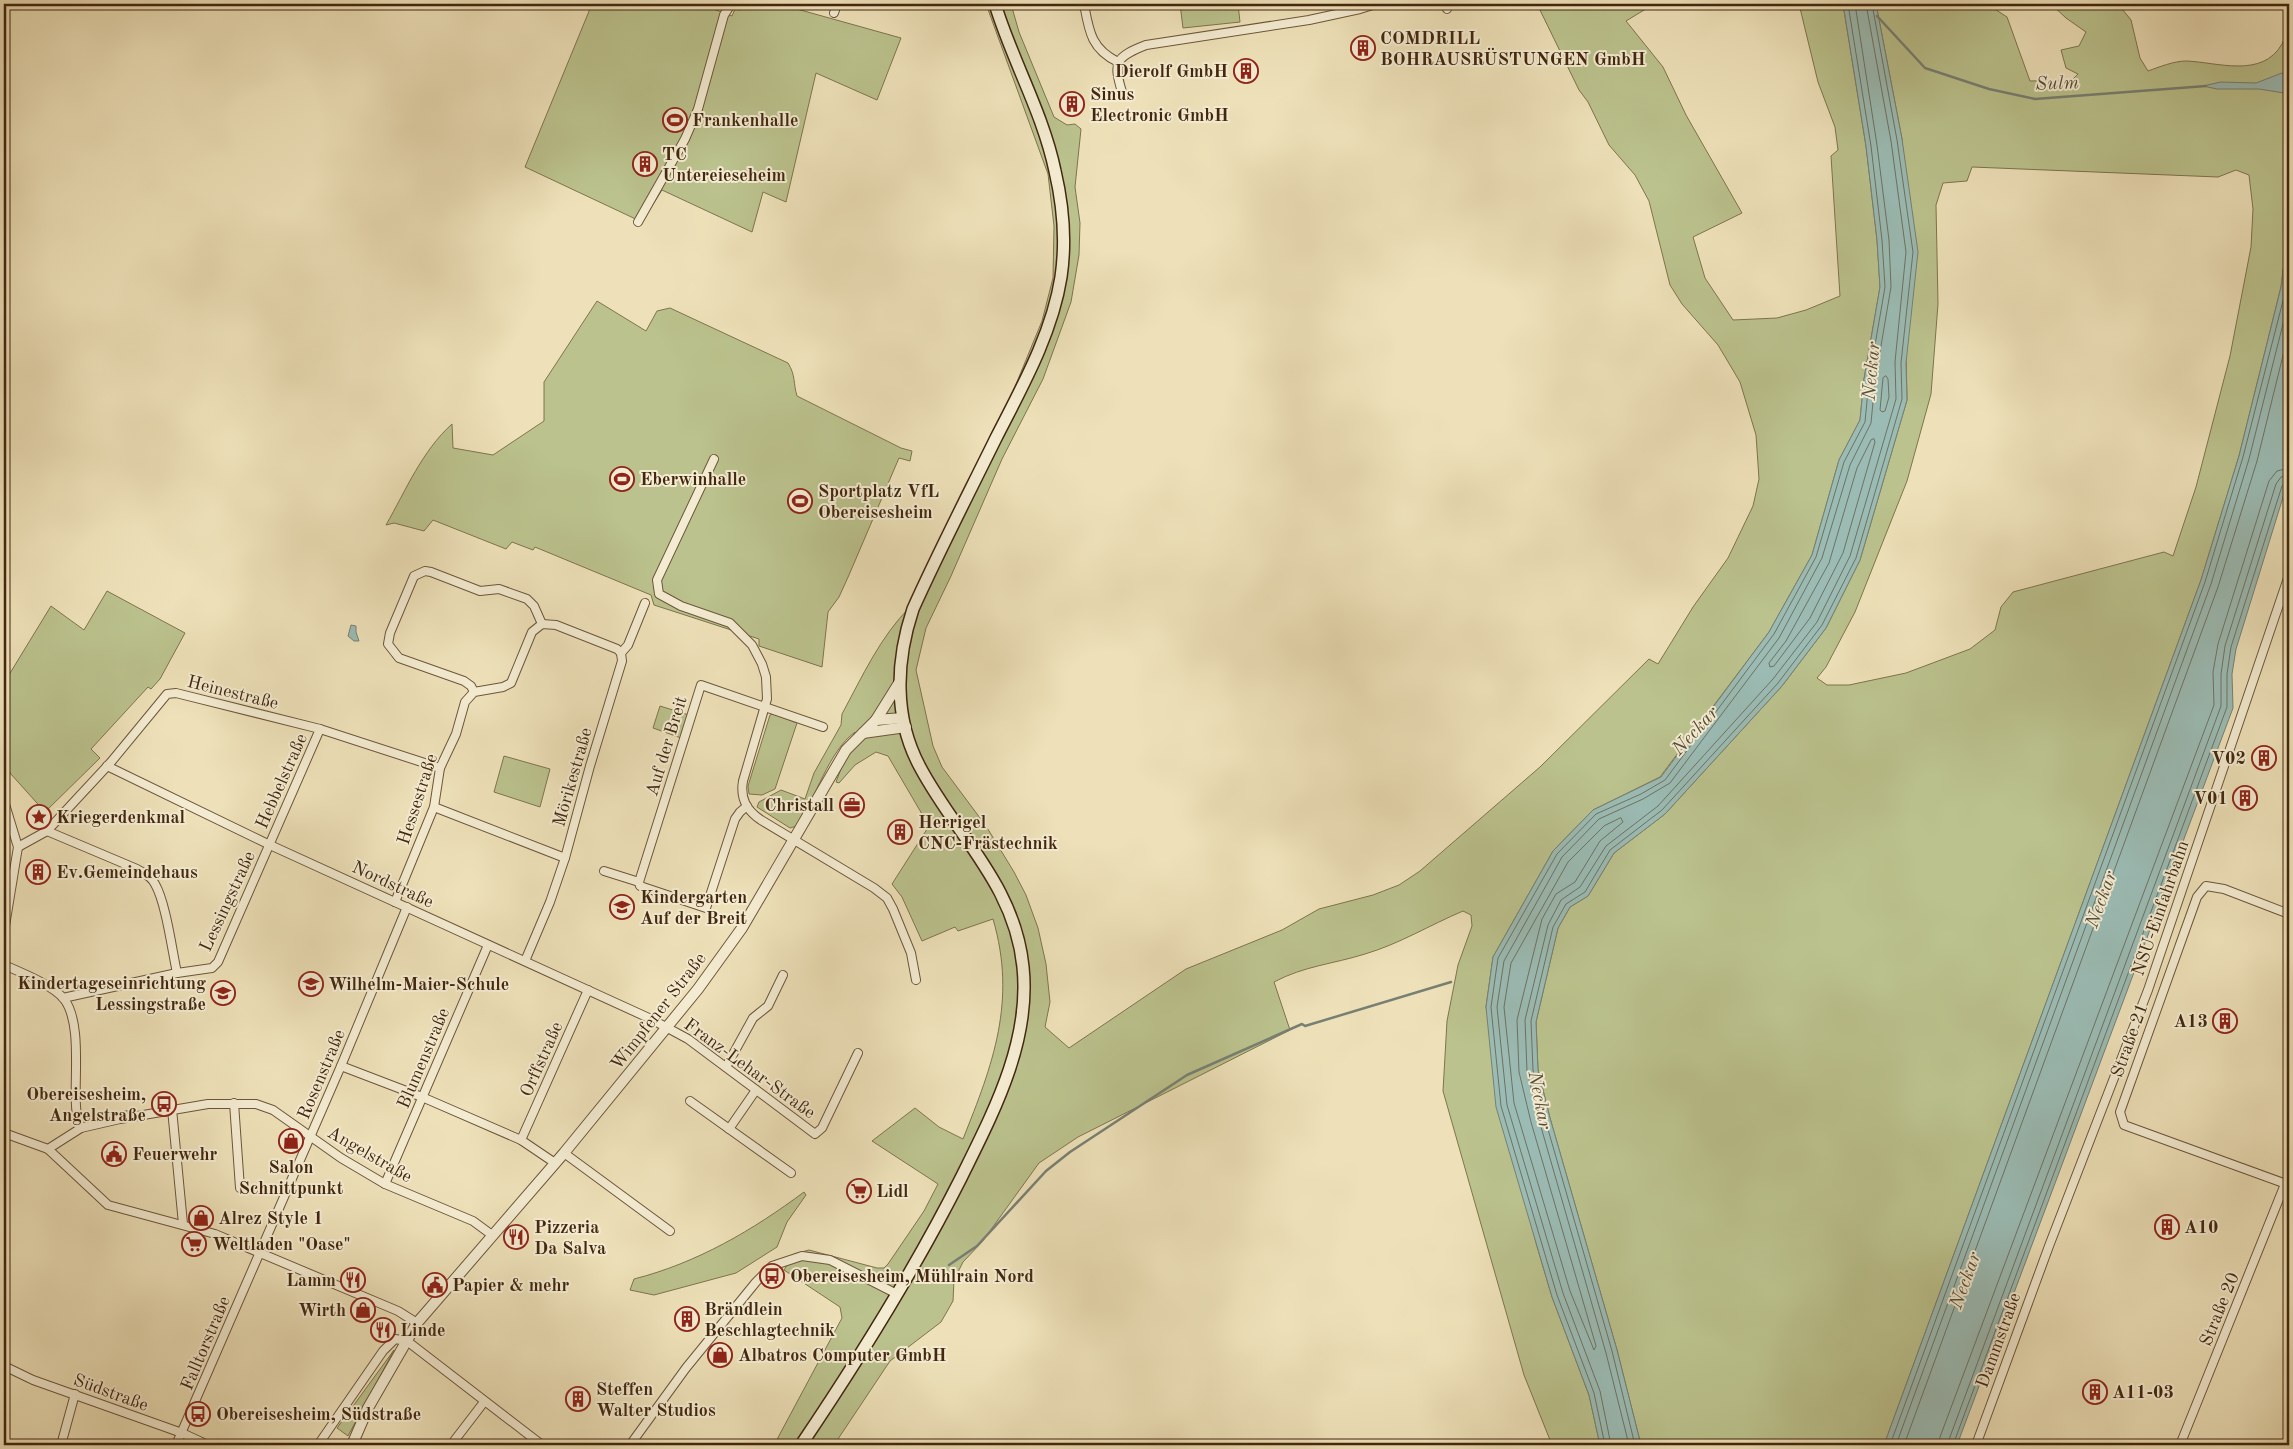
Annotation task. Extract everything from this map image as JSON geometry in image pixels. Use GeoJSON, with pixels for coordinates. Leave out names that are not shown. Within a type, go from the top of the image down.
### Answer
{"type":"FeatureCollection","features":[{"type":"Feature","properties":{"kind":"main road"},"geometry":{"type":"LineString","coordinates":[[801,1445],[897,1294],[935,1230],[1000,1097],[1015,1052],[1023,1008],[1024,968],[1018,937],[1007,906],[991,872],[919,765],[904,723],[899,683],[904,637],[913,608],[935,560],[1030,372],[1048,325],[1060,278],[1063,252],[1062,225],[1055,171],[1035,108],[994,4]]}},
{"type":"Feature","properties":{"kind":"street"},"geometry":{"type":"LineString","coordinates":[[638,222],[686,139],[698,109],[724,15],[731,4]]}},
{"type":"Feature","properties":{"kind":"street"},"geometry":{"type":"LineString","coordinates":[[834,13],[836,4]]}},
{"type":"Feature","properties":{"kind":"street"},"geometry":{"type":"LineString","coordinates":[[1084,4],[1093,42],[1105,56],[1118,62]]}},
{"type":"Feature","properties":{"kind":"street"},"geometry":{"type":"LineString","coordinates":[[1122,92],[1116,71],[1118,62],[1131,51],[1146,45],[1308,20],[1360,10],[1376,4]]}},
{"type":"Feature","properties":{"kind":"street"},"geometry":{"type":"LineString","coordinates":[[714,459],[657,580],[659,594],[669,600],[730,623],[752,645],[762,664],[766,677],[767,691],[765,708],[741,791],[747,806],[752,814],[761,820],[795,839],[887,898],[911,953],[916,980]]}},
{"type":"Feature","properties":{"kind":"street"},"geometry":{"type":"LineString","coordinates":[[542,624],[534,606],[527,599],[499,589],[480,591],[425,571],[414,576],[390,633],[388,644],[399,658],[464,681],[471,686],[474,692],[503,687],[511,683],[532,632],[542,624],[556,625],[617,649],[622,654]]}},
{"type":"Feature","properties":{"kind":"street","name":"NSU-Einfahrbahn"},"geometry":{"type":"LineString","coordinates":[[2049,1246],[2148,990],[2289,575]]}},
{"type":"Feature","properties":{"kind":"street","name":"Mörikestraße"},"geometry":{"type":"LineString","coordinates":[[525,961],[550,902],[565,858],[590,766],[622,661],[622,654],[628,645],[645,603]]}},
{"type":"Feature","properties":{"kind":"street","name":"Wimpfener Straße"},"geometry":{"type":"LineString","coordinates":[[352,1445],[368,1408],[417,1322],[556,1163],[698,989],[742,928],[846,750],[876,720],[899,683]]}},
{"type":"Feature","properties":{"kind":"street","name":"Auf der Breit"},"geometry":{"type":"LineString","coordinates":[[639,882],[701,685],[823,727]]}},
{"type":"Feature","properties":{"kind":"street","name":"Hessestraße"},"geometry":{"type":"LineString","coordinates":[[394,902],[434,806],[440,768],[456,734],[465,702],[474,692]]}},
{"type":"Feature","properties":{"kind":"street","name":"Heinestraße"},"geometry":{"type":"LineString","coordinates":[[18,847],[47,832],[107,766],[168,694],[176,693],[320,729],[440,768]]}},
{"type":"Feature","properties":{"kind":"street"},"geometry":{"type":"LineString","coordinates":[[876,720],[904,723]]}},
{"type":"Feature","properties":{"kind":"street"},"geometry":{"type":"LineString","coordinates":[[863,734],[904,723]]}},
{"type":"Feature","properties":{"kind":"street","name":"Hebbelstraße"},"geometry":{"type":"LineString","coordinates":[[270,845],[320,729]]}},
{"type":"Feature","properties":{"kind":"street","name":"Nordstraße"},"geometry":{"type":"LineString","coordinates":[[107,766],[270,845],[667,1028]]}},
{"type":"Feature","properties":{"kind":"street"},"geometry":{"type":"LineString","coordinates":[[4,801],[18,847],[4,932]]}},
{"type":"Feature","properties":{"kind":"street"},"geometry":{"type":"LineString","coordinates":[[434,806],[565,858]]}},
{"type":"Feature","properties":{"kind":"street"},"geometry":{"type":"LineString","coordinates":[[604,871],[639,882],[644,888],[706,908],[735,819],[747,806]]}},
{"type":"Feature","properties":{"kind":"street"},"geometry":{"type":"LineString","coordinates":[[47,832],[148,875],[155,884],[162,904],[177,973]]}},
{"type":"Feature","properties":{"kind":"street","name":"Lessingstraße"},"geometry":{"type":"LineString","coordinates":[[63,998],[177,973],[212,968],[218,962],[270,845]]}},
{"type":"Feature","properties":{"kind":"street","name":"Straße 21"},"geometry":{"type":"LineString","coordinates":[[2287,1185],[2124,1125],[2120,1112],[2197,898],[2206,886],[2224,889],[2289,914]]}},
{"type":"Feature","properties":{"kind":"street","name":"Rosenstraße"},"geometry":{"type":"LineString","coordinates":[[261,1252],[407,907]]}},
{"type":"Feature","properties":{"kind":"street","name":"Blumenstraße"},"geometry":{"type":"LineString","coordinates":[[385,1184],[488,944]]}},
{"type":"Feature","properties":{"kind":"street"},"geometry":{"type":"LineString","coordinates":[[4,965],[36,981],[63,998],[70,1008],[73,1025],[76,1108],[81,1128]]}},
{"type":"Feature","properties":{"kind":"street"},"geometry":{"type":"LineString","coordinates":[[726,1067],[753,1018],[768,1006],[784,974]]}},
{"type":"Feature","properties":{"kind":"street","name":"Orffstraße"},"geometry":{"type":"LineString","coordinates":[[521,1140],[588,990]]}},
{"type":"Feature","properties":{"kind":"street","name":"Franz-Lehar-Straße"},"geometry":{"type":"LineString","coordinates":[[667,1028],[688,1039],[815,1134],[822,1128],[858,1054]]}},
{"type":"Feature","properties":{"kind":"street"},"geometry":{"type":"LineString","coordinates":[[341,1066],[422,1097],[521,1140],[556,1163]]}},
{"type":"Feature","properties":{"kind":"street"},"geometry":{"type":"LineString","coordinates":[[729,1129],[756,1090]]}},
{"type":"Feature","properties":{"kind":"street"},"geometry":{"type":"LineString","coordinates":[[690,1101],[792,1173]]}},
{"type":"Feature","properties":{"kind":"street"},"geometry":{"type":"LineString","coordinates":[[234,1103],[240,1188]]}},
{"type":"Feature","properties":{"kind":"street","name":"Angelstraße"},"geometry":{"type":"LineString","coordinates":[[48,1149],[81,1128],[172,1108],[208,1104],[256,1104],[273,1110],[310,1137],[385,1184],[473,1221],[492,1235]]}},
{"type":"Feature","properties":{"kind":"street"},"geometry":{"type":"LineString","coordinates":[[172,1108],[183,1224]]}},
{"type":"Feature","properties":{"kind":"street"},"geometry":{"type":"LineString","coordinates":[[4,1133],[48,1149],[104,1203],[183,1224],[261,1252],[398,1311],[417,1322]]}},
{"type":"Feature","properties":{"kind":"street"},"geometry":{"type":"LineString","coordinates":[[564,1153],[670,1231]]}},
{"type":"Feature","properties":{"kind":"street","name":"Straße 20"},"geometry":{"type":"LineString","coordinates":[[2180,1445],[2287,1185]]}},
{"type":"Feature","properties":{"kind":"street","name":"Dammstraße"},"geometry":{"type":"LineString","coordinates":[[1976,1445],[2049,1246]]}},
{"type":"Feature","properties":{"kind":"street","name":"Falltorstraße"},"geometry":{"type":"LineString","coordinates":[[176,1445],[261,1252]]}},
{"type":"Feature","properties":{"kind":"street"},"geometry":{"type":"LineString","coordinates":[[630,1445],[686,1368],[756,1282],[772,1266],[802,1256],[830,1260],[897,1294]]}},
{"type":"Feature","properties":{"kind":"street"},"geometry":{"type":"LineString","coordinates":[[318,1445],[389,1344],[395,1339],[407,1341],[542,1445]]}},
{"type":"Feature","properties":{"kind":"street","name":"Südstraße"},"geometry":{"type":"LineString","coordinates":[[4,1366],[34,1380],[182,1433],[208,1445]]}},
{"type":"Feature","properties":{"kind":"street"},"geometry":{"type":"LineString","coordinates":[[61,1445],[75,1394]]}},
{"type":"Feature","properties":{"kind":"street"},"geometry":{"type":"LineString","coordinates":[[451,1445],[484,1402]]}},
{"type":"Feature","properties":{"kind":"green space","name":"Frankenhalle"},"geometry":{"type":"Polygon","coordinates":[[[592,4],[700,4],[732,16],[735,9],[740,10],[742,4],[779,4],[901,38],[877,100],[816,73],[786,202],[763,192],[752,232],[662,190],[642,222],[525,167],[592,4]]]}},
{"type":"Feature","properties":{"kind":"green space"},"geometry":{"type":"Polygon","coordinates":[[[986,4],[1011,4],[1019,32],[1054,117],[1067,125],[1075,124],[1081,129],[1075,187],[1080,223],[1079,255],[1071,302],[1043,379],[1002,459],[926,628],[916,670],[933,746],[942,767],[986,826],[1026,895],[1038,928],[1046,964],[1050,1002],[1045,1027],[1069,1048],[1186,969],[1282,930],[1319,909],[1373,895],[1399,885],[1420,871],[1540,767],[1649,659],[1658,664],[1693,607],[1728,558],[1753,506],[1759,479],[1756,435],[1740,382],[1718,345],[1682,304],[1670,285],[1649,201],[1635,175],[1609,145],[1588,102],[1579,90],[1538,6],[1542,4],[1654,4],[1626,21],[1663,67],[1686,115],[1742,213],[1693,237],[1705,278],[1733,320],[1777,318],[1806,310],[1840,296],[1831,156],[1838,150],[1835,127],[1818,82],[1799,4],[1843,4],[1866,146],[1877,240],[1880,287],[1864,379],[1860,420],[1839,460],[1812,555],[1769,632],[1660,777],[1593,810],[1553,851],[1493,957],[1486,1007],[1536,1243],[1552,1297],[1589,1395],[1600,1445],[1552,1445],[1524,1375],[1443,1091],[1447,1021],[1458,965],[1472,926],[1471,915],[1463,911],[1378,950],[1296,972],[1274,982],[1290,1030],[1078,1137],[1039,1163],[982,1242],[963,1262],[954,1280],[953,1301],[941,1322],[890,1361],[834,1445],[774,1445],[842,1318],[840,1307],[784,1270],[794,1254],[809,1250],[877,1268],[884,1268],[888,1264],[924,1211],[938,1184],[872,1141],[915,1108],[939,1127],[963,1139],[984,1085],[992,1058],[1002,1005],[1003,977],[1000,949],[993,919],[958,931],[955,927],[922,941],[902,897],[892,884],[929,826],[888,756],[876,752],[855,765],[839,783],[836,782],[855,732],[837,751],[797,826],[790,828],[757,807],[759,802],[781,790],[805,799],[814,773],[841,725],[842,714],[864,672],[890,631],[910,607],[1014,389],[1042,321],[1053,278],[1054,226],[1048,174],[986,4]]]}},
{"type":"Feature","properties":{"kind":"green space"},"geometry":{"type":"Polygon","coordinates":[[[1180,4],[1238,4],[1240,22],[1183,28],[1180,4]]]}},
{"type":"Feature","properties":{"kind":"green space"},"geometry":{"type":"Polygon","coordinates":[[[1876,4],[1987,4],[2007,17],[2030,81],[2072,80],[2078,74],[2066,68],[2061,50],[2079,46],[2086,32],[2066,18],[2051,4],[2118,4],[2131,20],[2140,58],[2148,71],[2181,61],[2238,66],[2263,62],[2273,55],[2282,44],[2289,4],[2289,224],[2281,287],[2239,456],[2201,580],[1884,1445],[1641,1445],[1617,1350],[1538,1070],[1536,1022],[1558,928],[1570,907],[1588,896],[1614,853],[1665,814],[1782,686],[1826,628],[1860,560],[1907,400],[1902,139],[1876,4]],[[1972,167],[1967,181],[1943,183],[1936,205],[1938,304],[1931,394],[1907,481],[1855,612],[1826,667],[1817,678],[1827,685],[1849,685],[1906,673],[1970,649],[1995,630],[2001,607],[2013,592],[2164,552],[2173,556],[2196,487],[2230,356],[2251,247],[2253,209],[2249,175],[2236,170],[2218,177],[1972,167]]]}},
{"type":"Feature","properties":{"kind":"green space"},"geometry":{"type":"Polygon","coordinates":[[[597,301],[646,331],[657,311],[670,308],[788,363],[791,368],[797,396],[901,448],[912,451],[910,461],[899,458],[839,597],[828,612],[822,667],[759,646],[759,639],[654,605],[651,595],[535,547],[533,550],[512,542],[506,549],[433,520],[424,531],[394,523],[386,525],[423,459],[452,424],[453,448],[493,455],[544,421],[544,382],[597,301]]]}},
{"type":"Feature","properties":{"kind":"green space"},"geometry":{"type":"Polygon","coordinates":[[[107,591],[185,633],[160,679],[151,689],[148,687],[91,749],[100,758],[45,812],[10,773],[4,758],[4,683],[51,606],[84,630],[107,591]]]}},
{"type":"Feature","properties":{"kind":"green space"},"geometry":{"type":"Polygon","coordinates":[[[660,706],[689,715],[681,738],[653,728],[660,706]]]}},
{"type":"Feature","properties":{"kind":"green space"},"geometry":{"type":"Polygon","coordinates":[[[773,714],[797,723],[775,789],[762,795],[749,794],[748,786],[770,715],[773,714]]]}},
{"type":"Feature","properties":{"kind":"green space"},"geometry":{"type":"Polygon","coordinates":[[[504,756],[550,769],[540,807],[494,792],[504,756]]]}},
{"type":"Feature","properties":{"kind":"green space"},"geometry":{"type":"Polygon","coordinates":[[[804,1192],[806,1195],[787,1222],[777,1247],[736,1273],[654,1295],[630,1290],[634,1279],[680,1264],[724,1244],[804,1192]]]}},
{"type":"Feature","properties":{"kind":"green space"},"geometry":{"type":"Polygon","coordinates":[[[394,1350],[348,1436],[337,1428],[394,1350]]]}},
{"type":"Feature","properties":{"kind":"water","name":"Neckar"},"geometry":{"type":"Polygon","coordinates":[[[1843,4],[1876,4],[1902,139],[1918,252],[1906,363],[1907,400],[1860,560],[1826,628],[1782,686],[1665,814],[1614,853],[1588,896],[1570,907],[1558,928],[1536,1022],[1538,1070],[1617,1350],[1641,1445],[1600,1445],[1589,1395],[1552,1297],[1496,1107],[1486,1007],[1493,957],[1553,851],[1593,810],[1661,777],[1769,632],[1812,555],[1839,460],[1860,420],[1864,379],[1880,287],[1877,240],[1866,146],[1843,4]]]}},
{"type":"Feature","properties":{"kind":"water"},"geometry":{"type":"Polygon","coordinates":[[[2282,73],[2286,76],[2284,93],[2259,89],[2217,89],[2203,86],[2221,82],[2256,83],[2282,73]]]}},
{"type":"Feature","properties":{"kind":"water","name":"Neckar"},"geometry":{"type":"Polygon","coordinates":[[[2289,224],[2289,478],[2236,649],[2232,674],[2233,708],[1957,1445],[1884,1445],[2201,580],[2239,456],[2281,287],[2289,224]]]}},
{"type":"Feature","properties":{"kind":"water"},"geometry":{"type":"Polygon","coordinates":[[[351,625],[356,626],[359,641],[354,641],[348,636],[351,625]]]}},
{"type":"Feature","properties":{"kind":"waterway","name":"Sulm"},"geometry":{"type":"LineString","coordinates":[[1877,16],[1925,68],[1989,89],[2035,99],[2206,86]]}},
{"type":"Feature","properties":{"kind":"waterway"},"geometry":{"type":"LineString","coordinates":[[949,1265],[977,1246],[1046,1171],[1070,1152],[1187,1075],[1302,1024],[1305,1026],[1451,982]]}},
{"type":"Feature","properties":{"kind":"waterway"},"geometry":{"type":"LineString","coordinates":[[86,1113],[98,1117],[129,1111]]}},
{"type":"Feature","properties":{"kind":"place","name":"COMDRILL BOHRAUSRÜSTUNGEN GmbH"},"geometry":{"type":"Point","coordinates":[1363,48]}},
{"type":"Feature","properties":{"kind":"place","name":"Dierolf GmbH"},"geometry":{"type":"Point","coordinates":[1246,71]}},
{"type":"Feature","properties":{"kind":"place","name":"Sinus Electronic GmbH"},"geometry":{"type":"Point","coordinates":[1072,104]}},
{"type":"Feature","properties":{"kind":"place","name":"Frankenhalle"},"geometry":{"type":"Point","coordinates":[675,120]}},
{"type":"Feature","properties":{"kind":"place","name":"TC Untereieseheim"},"geometry":{"type":"Point","coordinates":[645,164]}},
{"type":"Feature","properties":{"kind":"place","name":"Eberwinhalle"},"geometry":{"type":"Point","coordinates":[622,479]}},
{"type":"Feature","properties":{"kind":"place","name":"Sportplatz VfL Obereisesheim"},"geometry":{"type":"Point","coordinates":[800,501]}},
{"type":"Feature","properties":{"kind":"place","name":"V02"},"geometry":{"type":"Point","coordinates":[2264,758]}},
{"type":"Feature","properties":{"kind":"place","name":"V01"},"geometry":{"type":"Point","coordinates":[2245,798]}},
{"type":"Feature","properties":{"kind":"place","name":"Christall"},"geometry":{"type":"Point","coordinates":[852,805]}},
{"type":"Feature","properties":{"kind":"place","name":"Kriegerdenkmal"},"geometry":{"type":"Point","coordinates":[39,817]}},
{"type":"Feature","properties":{"kind":"place","name":"Herrigel CNC-Frästechnik"},"geometry":{"type":"Point","coordinates":[900,832]}},
{"type":"Feature","properties":{"kind":"place","name":"Ev.Gemeindehaus"},"geometry":{"type":"Point","coordinates":[38,872]}},
{"type":"Feature","properties":{"kind":"place","name":"Kindergarten Auf der Breit"},"geometry":{"type":"Point","coordinates":[622,907]}},
{"type":"Feature","properties":{"kind":"place","name":"Wilhelm-Maier-Schule"},"geometry":{"type":"Point","coordinates":[311,984]}},
{"type":"Feature","properties":{"kind":"place","name":"Kindertageseinrichtung Lessingstraße"},"geometry":{"type":"Point","coordinates":[223,993]}},
{"type":"Feature","properties":{"kind":"place","name":"A13"},"geometry":{"type":"Point","coordinates":[2225,1021]}},
{"type":"Feature","properties":{"kind":"place","name":"Obereisesheim, Angelstraße"},"geometry":{"type":"Point","coordinates":[164,1104]}},
{"type":"Feature","properties":{"kind":"place","name":"Salon Schnittpunkt"},"geometry":{"type":"Point","coordinates":[291,1141]}},
{"type":"Feature","properties":{"kind":"place","name":"Feuerwehr"},"geometry":{"type":"Point","coordinates":[114,1154]}},
{"type":"Feature","properties":{"kind":"place","name":"Lidl"},"geometry":{"type":"Point","coordinates":[859,1191]}},
{"type":"Feature","properties":{"kind":"place","name":"Alrez Style 1"},"geometry":{"type":"Point","coordinates":[201,1218]}},
{"type":"Feature","properties":{"kind":"place","name":"A10"},"geometry":{"type":"Point","coordinates":[2167,1227]}},
{"type":"Feature","properties":{"kind":"place","name":"Pizzeria Da Salva"},"geometry":{"type":"Point","coordinates":[516,1237]}},
{"type":"Feature","properties":{"kind":"place","name":"Weltladen \"Oase\""},"geometry":{"type":"Point","coordinates":[194,1244]}},
{"type":"Feature","properties":{"kind":"place","name":"Obereisesheim, Mühlrain Nord"},"geometry":{"type":"Point","coordinates":[772,1276]}},
{"type":"Feature","properties":{"kind":"place","name":"Lamm"},"geometry":{"type":"Point","coordinates":[353,1280]}},
{"type":"Feature","properties":{"kind":"place","name":"Papier & mehr"},"geometry":{"type":"Point","coordinates":[435,1285]}},
{"type":"Feature","properties":{"kind":"place","name":"Wirth"},"geometry":{"type":"Point","coordinates":[363,1310]}},
{"type":"Feature","properties":{"kind":"place","name":"Brändlein Beschlagtechnik"},"geometry":{"type":"Point","coordinates":[687,1319]}},
{"type":"Feature","properties":{"kind":"place","name":"Linde"},"geometry":{"type":"Point","coordinates":[383,1330]}},
{"type":"Feature","properties":{"kind":"place","name":"Albatros Computer GmbH"},"geometry":{"type":"Point","coordinates":[720,1355]}},
{"type":"Feature","properties":{"kind":"place","name":"A11-03"},"geometry":{"type":"Point","coordinates":[2095,1392]}},
{"type":"Feature","properties":{"kind":"place","name":"Steffen Walter Studios"},"geometry":{"type":"Point","coordinates":[578,1399]}},
{"type":"Feature","properties":{"kind":"place","name":"Obereisesheim, Südstraße"},"geometry":{"type":"Point","coordinates":[198,1414]}}]}
